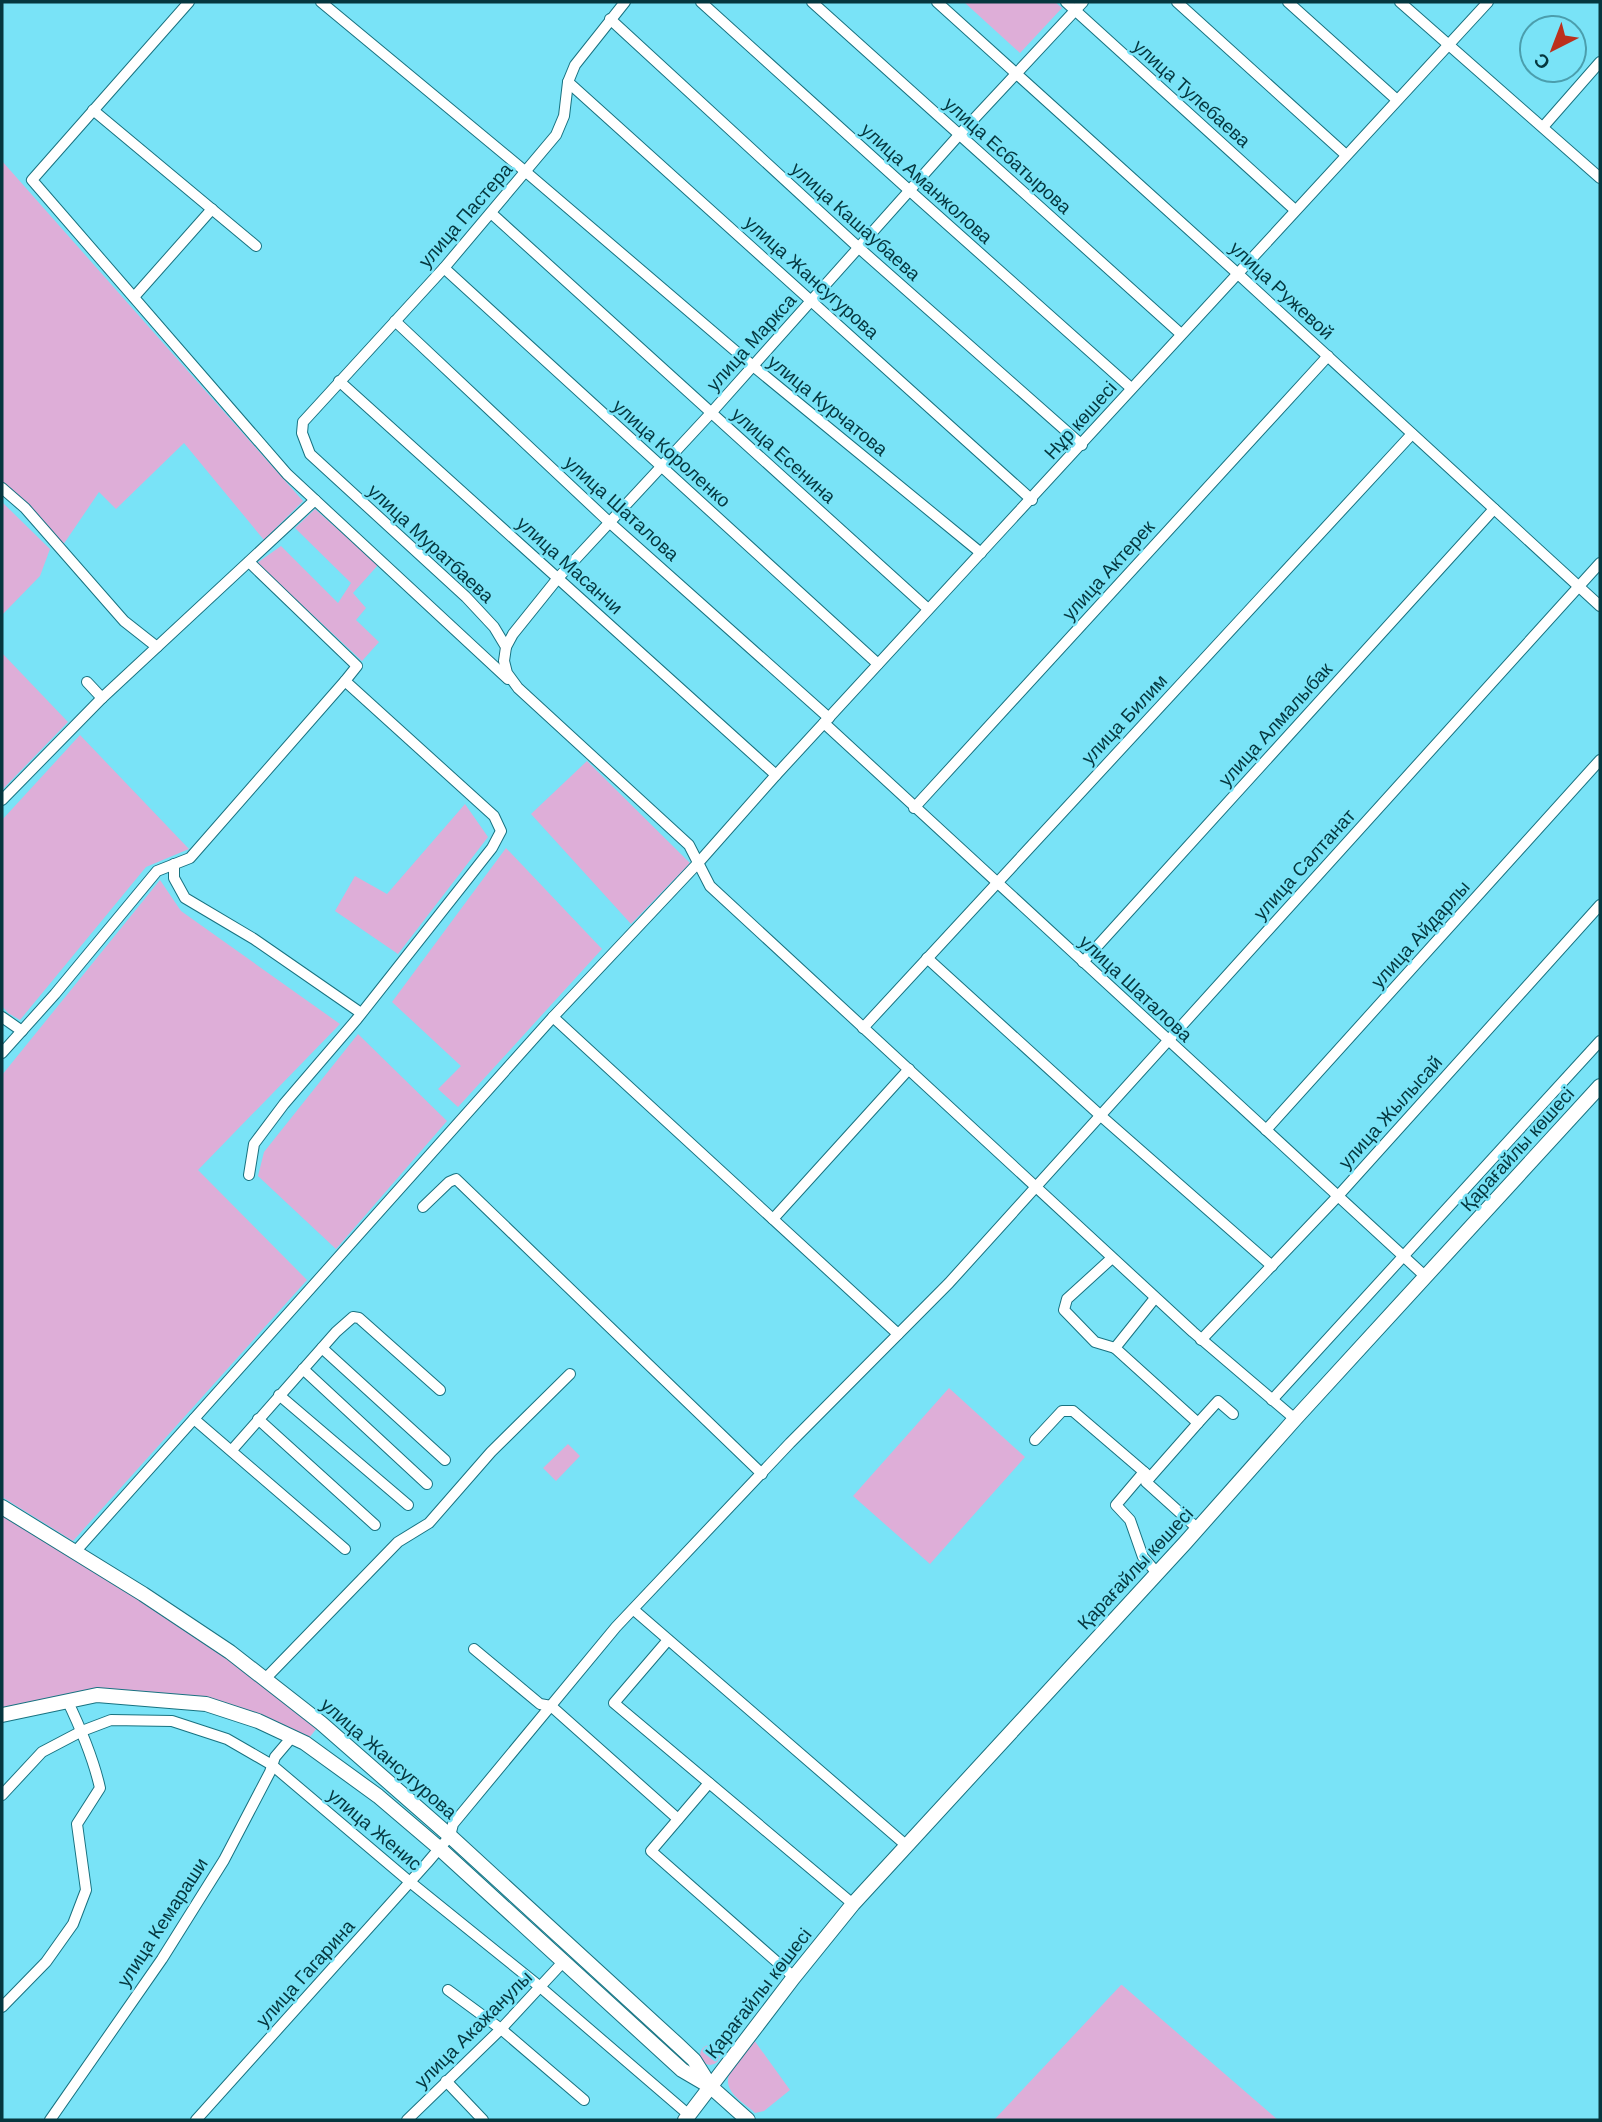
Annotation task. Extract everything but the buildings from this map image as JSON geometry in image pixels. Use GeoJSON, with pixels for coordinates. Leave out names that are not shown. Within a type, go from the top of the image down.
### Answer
{"type":"FeatureCollection","features":[{"type":"Feature","properties":{"kind":"main road","name":"Қарағайлы көшесі"},"geometry":{"type":"LineString","coordinates":[[687,2118],[853,1904],[1600,1086]]}},
{"type":"Feature","properties":{"kind":"main road","name":"улица Жансугурова"},"geometry":{"type":"LineString","coordinates":[[2,1507],[165,1608],[230,1652],[321,1723],[450,1836],[694,2060],[711,2087]]}},
{"type":"Feature","properties":{"kind":"main road","name":"улица Жансугурова"},"geometry":{"type":"LineString","coordinates":[[2,1715],[96,1695],[206,1704],[258,1721],[299,1740],[368,1788],[439,1848],[682,2070],[711,2087],[748,2120]]}},
{"type":"Feature","properties":{"kind":"main road"},"geometry":{"type":"LineString","coordinates":[[299,1740],[321,1723]]}},
{"type":"Feature","properties":{"kind":"main road"},"geometry":{"type":"LineString","coordinates":[[560,1959],[568,1944]]}},
{"type":"Feature","properties":{"kind":"street"},"geometry":{"type":"LineString","coordinates":[[189,2],[32,180],[287,474],[518,688]]}},
{"type":"Feature","properties":{"kind":"street","name":"улица Курчатова"},"geometry":{"type":"LineString","coordinates":[[321,2],[981,554]]}},
{"type":"Feature","properties":{"kind":"street","name":"улица Пастера"},"geometry":{"type":"LineString","coordinates":[[302,433],[303,422],[444,268],[555,135],[564,116],[568,82],[575,65],[625,2]]}},
{"type":"Feature","properties":{"kind":"street","name":"улица Аманжолова"},"geometry":{"type":"LineString","coordinates":[[701,2],[1131,388]]}},
{"type":"Feature","properties":{"kind":"street","name":"улица Есбатырова"},"geometry":{"type":"LineString","coordinates":[[812,2],[1181,334]]}},
{"type":"Feature","properties":{"kind":"street","name":"улица Ружевой"},"geometry":{"type":"LineString","coordinates":[[937,2],[1600,606]]}},
{"type":"Feature","properties":{"kind":"street","name":"улица Тулебаева"},"geometry":{"type":"LineString","coordinates":[[1066,2],[1079,6],[1295,210]]}},
{"type":"Feature","properties":{"kind":"street"},"geometry":{"type":"LineString","coordinates":[[1177,2],[1346,155]]}},
{"type":"Feature","properties":{"kind":"street"},"geometry":{"type":"LineString","coordinates":[[1288,2],[1397,100]]}},
{"type":"Feature","properties":{"kind":"street"},"geometry":{"type":"LineString","coordinates":[[1400,2],[1600,178]]}},
{"type":"Feature","properties":{"kind":"street","name":"Нұр көшесі"},"geometry":{"type":"LineString","coordinates":[[75,1552],[554,1017],[1488,2]]}},
{"type":"Feature","properties":{"kind":"street","name":"улица Маркса"},"geometry":{"type":"LineString","coordinates":[[506,647],[513,634],[558,578],[1079,6]]}},
{"type":"Feature","properties":{"kind":"street","name":"улица Кашаубаева"},"geometry":{"type":"LineString","coordinates":[[610,19],[859,248],[1082,445]]}},
{"type":"Feature","properties":{"kind":"street"},"geometry":{"type":"LineString","coordinates":[[1542,127],[1600,62]]}},
{"type":"Feature","properties":{"kind":"street","name":"улица Жансугурова"},"geometry":{"type":"LineString","coordinates":[[568,82],[1032,500]]}},
{"type":"Feature","properties":{"kind":"street"},"geometry":{"type":"LineString","coordinates":[[93,110],[256,246]]}},
{"type":"Feature","properties":{"kind":"street"},"geometry":{"type":"LineString","coordinates":[[134,297],[212,209]]}},
{"type":"Feature","properties":{"kind":"street","name":"улица Есенина"},"geometry":{"type":"LineString","coordinates":[[491,214],[928,609]]}},
{"type":"Feature","properties":{"kind":"street","name":"улица Короленко"},"geometry":{"type":"LineString","coordinates":[[444,268],[878,664]]}},
{"type":"Feature","properties":{"kind":"street","name":"улица Шаталова"},"geometry":{"type":"LineString","coordinates":[[395,321],[826,721],[914,808],[1426,1277]]}},
{"type":"Feature","properties":{"kind":"street","name":"улица Актерек"},"geometry":{"type":"LineString","coordinates":[[914,808],[1328,356]]}},
{"type":"Feature","properties":{"kind":"street","name":"улица Масанчи"},"geometry":{"type":"LineString","coordinates":[[339,381],[776,775]]}},
{"type":"Feature","properties":{"kind":"street","name":"улица Муратбаева"},"geometry":{"type":"LineString","coordinates":[[302,433],[310,454],[466,597],[494,627],[506,647],[504,661],[507,673],[518,688],[689,845],[710,886],[1155,1298],[1295,1419]]}},
{"type":"Feature","properties":{"kind":"street","name":"улица Билим"},"geometry":{"type":"LineString","coordinates":[[863,1028],[1412,434]]}},
{"type":"Feature","properties":{"kind":"street"},"geometry":{"type":"LineString","coordinates":[[2,488],[24,508],[124,621],[157,647]]}},
{"type":"Feature","properties":{"kind":"street"},"geometry":{"type":"LineString","coordinates":[[2,800],[103,698],[315,500]]}},
{"type":"Feature","properties":{"kind":"street","name":"улица Алмалыбак"},"geometry":{"type":"LineString","coordinates":[[1083,962],[1494,509]]}},
{"type":"Feature","properties":{"kind":"street"},"geometry":{"type":"LineString","coordinates":[[2,1053],[157,871],[190,858],[357,666],[249,562]]}},
{"type":"Feature","properties":{"kind":"street","name":"улица Салтанат"},"geometry":{"type":"LineString","coordinates":[[762,1474],[949,1283],[1170,1042],[1600,563]]}},
{"type":"Feature","properties":{"kind":"street"},"geometry":{"type":"LineString","coordinates":[[249,1175],[254,1144],[492,848],[500,831],[494,816],[345,681]]}},
{"type":"Feature","properties":{"kind":"street"},"geometry":{"type":"LineString","coordinates":[[87,682],[103,698]]}},
{"type":"Feature","properties":{"kind":"street","name":"улица Айдарлы"},"geometry":{"type":"LineString","coordinates":[[1266,1130],[1600,760]]}},
{"type":"Feature","properties":{"kind":"street"},"geometry":{"type":"LineString","coordinates":[[174,864],[174,878],[184,898],[254,939],[361,1013]]}},
{"type":"Feature","properties":{"kind":"street","name":"улица Жылысай"},"geometry":{"type":"LineString","coordinates":[[1201,1339],[1338,1196],[1600,905]]}},
{"type":"Feature","properties":{"kind":"street"},"geometry":{"type":"LineString","coordinates":[[927,958],[1272,1266]]}},
{"type":"Feature","properties":{"kind":"street"},"geometry":{"type":"LineString","coordinates":[[2,1017],[22,1031]]}},
{"type":"Feature","properties":{"kind":"street"},"geometry":{"type":"LineString","coordinates":[[554,1017],[898,1334]]}},
{"type":"Feature","properties":{"kind":"street"},"geometry":{"type":"LineString","coordinates":[[1272,1400],[1600,1041]]}},
{"type":"Feature","properties":{"kind":"street"},"geometry":{"type":"LineString","coordinates":[[773,1219],[909,1069]]}},
{"type":"Feature","properties":{"kind":"street"},"geometry":{"type":"LineString","coordinates":[[423,1206],[449,1182],[456,1179],[762,1474]]}},
{"type":"Feature","properties":{"kind":"street"},"geometry":{"type":"LineString","coordinates":[[1112,1258],[1068,1299],[1064,1310],[1096,1342],[1115,1348],[1198,1423]]}},
{"type":"Feature","properties":{"kind":"street"},"geometry":{"type":"LineString","coordinates":[[1115,1348],[1155,1298]]}},
{"type":"Feature","properties":{"kind":"street"},"geometry":{"type":"LineString","coordinates":[[232,1450],[347,1320],[357,1317],[440,1390]]}},
{"type":"Feature","properties":{"kind":"street"},"geometry":{"type":"LineString","coordinates":[[322,1348],[445,1460]]}},
{"type":"Feature","properties":{"kind":"street"},"geometry":{"type":"LineString","coordinates":[[303,1370],[427,1484]]}},
{"type":"Feature","properties":{"kind":"street"},"geometry":{"type":"LineString","coordinates":[[265,1679],[398,1542],[429,1523],[491,1452],[570,1374]]}},
{"type":"Feature","properties":{"kind":"street"},"geometry":{"type":"LineString","coordinates":[[279,1395],[408,1505]]}},
{"type":"Feature","properties":{"kind":"street"},"geometry":{"type":"LineString","coordinates":[[1157,1573],[1143,1557],[1130,1520],[1116,1505],[1218,1401],[1233,1414]]}},
{"type":"Feature","properties":{"kind":"street"},"geometry":{"type":"LineString","coordinates":[[1035,1440],[1062,1411],[1073,1411],[1147,1475]]}},
{"type":"Feature","properties":{"kind":"street"},"geometry":{"type":"LineString","coordinates":[[194,1419],[345,1549]]}},
{"type":"Feature","properties":{"kind":"street"},"geometry":{"type":"LineString","coordinates":[[258,1419],[375,1525]]}},
{"type":"Feature","properties":{"kind":"street","name":"улица Гагарина"},"geometry":{"type":"LineString","coordinates":[[196,2120],[411,1882],[450,1836],[453,1824],[634,1610],[762,1474]]}},
{"type":"Feature","properties":{"kind":"street"},"geometry":{"type":"LineString","coordinates":[[1147,1475],[1146,1482],[1198,1529]]}},
{"type":"Feature","properties":{"kind":"street"},"geometry":{"type":"LineString","coordinates":[[634,1610],[907,1846]]}},
{"type":"Feature","properties":{"kind":"street"},"geometry":{"type":"LineString","coordinates":[[668,1640],[614,1703],[853,1904]]}},
{"type":"Feature","properties":{"kind":"street"},"geometry":{"type":"LineString","coordinates":[[474,1649],[540,1704],[551,1706],[678,1819]]}},
{"type":"Feature","properties":{"kind":"street"},"geometry":{"type":"LineString","coordinates":[[2,2007],[46,1962],[74,1924],[86,1890],[77,1824],[100,1788],[94,1762],[67,1700]]}},
{"type":"Feature","properties":{"kind":"street","name":"улица Женис"},"geometry":{"type":"LineString","coordinates":[[2,1795],[42,1752],[82,1731],[111,1720],[172,1721],[226,1740],[272,1765],[539,1986],[687,2118]]}},
{"type":"Feature","properties":{"kind":"street","name":"улица Кемараши"},"geometry":{"type":"LineString","coordinates":[[50,2120],[162,1959],[224,1860],[275,1757],[299,1740]]}},
{"type":"Feature","properties":{"kind":"street"},"geometry":{"type":"LineString","coordinates":[[709,1783],[650,1851],[794,1977]]}},
{"type":"Feature","properties":{"kind":"street","name":"улица Акажанулы"},"geometry":{"type":"LineString","coordinates":[[407,2120],[501,2029],[560,1959]]}},
{"type":"Feature","properties":{"kind":"street"},"geometry":{"type":"LineString","coordinates":[[448,1990],[501,2029],[584,2100]]}},
{"type":"Feature","properties":{"kind":"street"},"geometry":{"type":"LineString","coordinates":[[446,2081],[483,2120]]}},
{"type":"Feature","properties":{"kind":"shaded area"},"geometry":{"type":"Polygon","coordinates":[[[964,2],[1055,2],[1062,8],[1020,53],[964,2]]]}},
{"type":"Feature","properties":{"kind":"shaded area"},"geometry":{"type":"Polygon","coordinates":[[[2,161],[303,501],[264,540],[184,443],[116,509],[99,492],[63,545],[2,482],[2,161]]]}},
{"type":"Feature","properties":{"kind":"shaded area"},"geometry":{"type":"Polygon","coordinates":[[[2,502],[50,549],[40,576],[2,615],[2,502]]]}},
{"type":"Feature","properties":{"kind":"shaded area"},"geometry":{"type":"Polygon","coordinates":[[[315,509],[378,565],[353,593],[366,608],[356,620],[379,642],[362,661],[257,563],[281,546],[338,603],[351,583],[295,528],[315,509]]]}},
{"type":"Feature","properties":{"kind":"shaded area"},"geometry":{"type":"Polygon","coordinates":[[[2,653],[68,722],[2,790],[2,653]]]}},
{"type":"Feature","properties":{"kind":"shaded area"},"geometry":{"type":"Polygon","coordinates":[[[80,735],[189,849],[146,867],[20,1020],[2,1006],[2,820],[80,735]]]}},
{"type":"Feature","properties":{"kind":"shaded area"},"geometry":{"type":"Polygon","coordinates":[[[587,761],[690,863],[631,924],[531,814],[587,761]]]}},
{"type":"Feature","properties":{"kind":"shaded area"},"geometry":{"type":"Polygon","coordinates":[[[465,804],[488,837],[398,954],[335,911],[355,876],[387,894],[465,804]]]}},
{"type":"Feature","properties":{"kind":"shaded area"},"geometry":{"type":"Polygon","coordinates":[[[506,848],[602,949],[458,1107],[438,1089],[461,1066],[392,1002],[506,848]]]}},
{"type":"Feature","properties":{"kind":"shaded area"},"geometry":{"type":"Polygon","coordinates":[[[160,880],[181,911],[340,1024],[198,1170],[307,1280],[73,1541],[2,1497],[2,1075],[160,880]]]}},
{"type":"Feature","properties":{"kind":"shaded area"},"geometry":{"type":"Polygon","coordinates":[[[358,1034],[447,1121],[336,1249],[258,1176],[264,1152],[358,1034]]]}},
{"type":"Feature","properties":{"kind":"shaded area"},"geometry":{"type":"Polygon","coordinates":[[[949,1388],[1025,1457],[930,1564],[853,1496],[949,1388]]]}},
{"type":"Feature","properties":{"kind":"shaded area"},"geometry":{"type":"Polygon","coordinates":[[[568,1444],[580,1456],[556,1481],[543,1468],[568,1444]]]}},
{"type":"Feature","properties":{"kind":"shaded area"},"geometry":{"type":"Polygon","coordinates":[[[2,1507],[75,1552],[321,1723],[305,1743],[206,1704],[83,1697],[2,1715],[2,1507]]]}},
{"type":"Feature","properties":{"kind":"shaded area"},"geometry":{"type":"Polygon","coordinates":[[[1122,1985],[1278,2120],[994,2120],[1122,1985]]]}},
{"type":"Feature","properties":{"kind":"shaded area"},"geometry":{"type":"Polygon","coordinates":[[[754,2040],[790,2090],[764,2111],[755,2113],[735,2096],[728,2083],[731,2069],[754,2040]]]}},
{"type":"Feature","properties":{"kind":"shaded area"},"geometry":{"type":"Polygon","coordinates":[[[710,2045],[717,2048],[720,2055],[717,2062],[710,2065],[703,2062],[700,2055],[703,2048],[710,2045]]]}}]}
